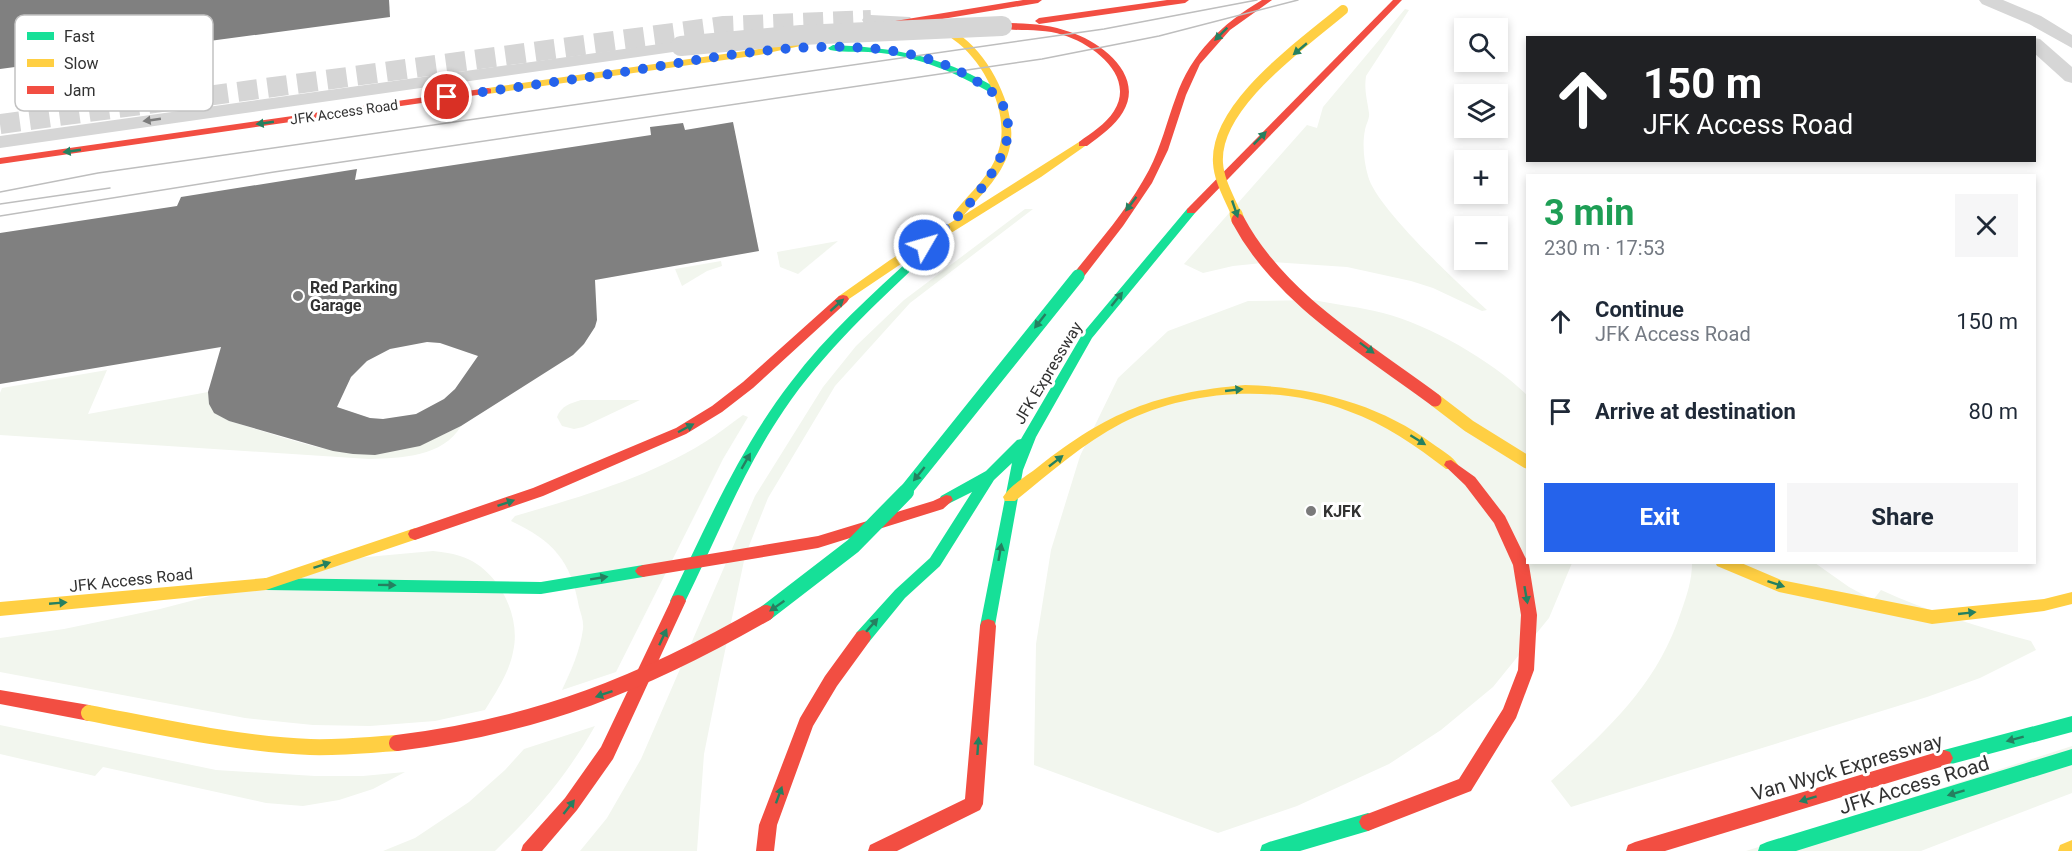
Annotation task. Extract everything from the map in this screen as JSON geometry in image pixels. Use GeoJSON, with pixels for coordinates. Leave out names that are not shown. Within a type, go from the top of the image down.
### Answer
{"type":"FeatureCollection","features":[{"type":"Feature","properties":{"kind":"main road"},"geometry":{"type":"LineString","coordinates":[[759,52],[1038,0]]}},
{"type":"Feature","properties":{"kind":"main road"},"geometry":{"type":"LineString","coordinates":[[1002,26],[1185,0]]}},
{"type":"Feature","properties":{"kind":"main road"},"geometry":{"type":"LineString","coordinates":[[0,697],[235,740],[343,747],[381,744],[492,727],[572,705],[655,674],[695,654],[770,611],[828,568],[878,522],[1078,276],[1146,185],[1156,167],[1184,91],[1201,54],[1224,30],[1247,12],[1268,0]]}},
{"type":"Feature","properties":{"kind":"main road"},"geometry":{"type":"LineString","coordinates":[[1356,0],[1342,5],[1256,86],[1223,129],[1218,162],[1242,230],[1271,269],[1309,304],[1469,426],[1526,461]]}},
{"type":"Feature","properties":{"kind":"main road","name":"JFK Expressway"},"geometry":{"type":"LineString","coordinates":[[877,851],[974,804],[987,634],[1016,470],[1029,436],[1087,336],[1151,256],[1207,192],[1398,0]]}},
{"type":"Feature","properties":{"kind":"main road"},"geometry":{"type":"LineString","coordinates":[[530,851],[571,804],[607,753],[735,481],[780,406],[835,339],[942,235],[991,176],[1005,150],[1008,124],[1006,113],[986,72],[968,45],[955,36],[936,28],[908,26]]}},
{"type":"Feature","properties":{"kind":"main road"},"geometry":{"type":"LineString","coordinates":[[266,584],[538,492],[572,476],[639,451],[699,421],[739,393],[856,289],[1030,180],[1100,130],[1119,111],[1124,91],[1121,77],[1117,68],[1104,54],[1084,40],[1063,32],[1002,26]]}},
{"type":"Feature","properties":{"kind":"main road"},"geometry":{"type":"LineString","coordinates":[[759,52],[848,48],[910,54],[943,62],[994,92]]}},
{"type":"Feature","properties":{"kind":"main road","name":"JFK Access Road"},"geometry":{"type":"LineString","coordinates":[[0,161],[759,52]]}},
{"type":"Feature","properties":{"kind":"main road"},"geometry":{"type":"LineString","coordinates":[[1010,497],[1099,430],[1135,411],[1191,395],[1247,388],[1306,393],[1358,408],[1395,426],[1433,450],[1470,481],[1500,520],[1521,565],[1529,615],[1526,670],[1510,714],[1465,785],[1348,829],[1269,851]]}},
{"type":"Feature","properties":{"kind":"main road"},"geometry":{"type":"LineString","coordinates":[[765,851],[768,825],[806,723],[831,681],[867,630],[900,594],[935,562],[991,475],[1029,436]]}},
{"type":"Feature","properties":{"kind":"main road"},"geometry":{"type":"LineString","coordinates":[[266,584],[542,588],[818,542],[938,505],[991,475]]}},
{"type":"Feature","properties":{"kind":"main road"},"geometry":{"type":"LineString","coordinates":[[1727,564],[1779,586],[1932,617],[2044,604],[2072,598]]}},
{"type":"Feature","properties":{"kind":"main road","name":"JFK Access Road"},"geometry":{"type":"LineString","coordinates":[[0,609],[266,584]]}},
{"type":"Feature","properties":{"kind":"main road","name":"Van Wyck Expressway"},"geometry":{"type":"LineString","coordinates":[[1635,851],[1908,768],[2072,724]]}},
{"type":"Feature","properties":{"kind":"main road","name":"JFK Access Road"},"geometry":{"type":"LineString","coordinates":[[1767,851],[2072,757]]}},
{"type":"Feature","properties":{"kind":"main road"},"geometry":{"type":"LineString","coordinates":[[2067,851],[2072,849]]}},
{"type":"Feature","properties":{"kind":"street"},"geometry":{"type":"LineString","coordinates":[[1977,0],[2006,18],[2027,36]]}},
{"type":"Feature","properties":{"kind":"street"},"geometry":{"type":"LineString","coordinates":[[1988,0],[2018,6],[2035,20],[2072,43]]}},
{"type":"Feature","properties":{"kind":"street"},"geometry":{"type":"LineString","coordinates":[[871,20],[908,26]]}},
{"type":"Feature","properties":{"kind":"street"},"geometry":{"type":"LineString","coordinates":[[0,142],[728,40],[908,26],[1002,26]]}},
{"type":"Feature","properties":{"kind":"street"},"geometry":{"type":"LineString","coordinates":[[2036,45],[2072,77]]}},
{"type":"Feature","properties":{"kind":"shaded area"},"geometry":{"type":"Polygon","coordinates":[[[1405,9],[1409,10],[1366,76],[1369,115],[1364,147],[1368,176],[1374,190],[1402,226],[1487,310],[1482,311],[1433,288],[1411,281],[1347,267],[1272,262],[1233,266],[1203,273],[1184,264],[1307,125],[1317,128],[1323,107],[1405,9]]]}},
{"type":"Feature","properties":{"kind":"shaded area"},"geometry":{"type":"Polygon","coordinates":[[[1025,209],[1033,209],[910,303],[835,386],[768,498],[745,556],[718,684],[704,754],[697,851],[580,851],[607,818],[641,759],[755,496],[823,387],[856,346],[904,300],[1025,209]]]}},
{"type":"Feature","properties":{"kind":"shaded area"},"geometry":{"type":"Polygon","coordinates":[[[838,241],[798,274],[780,267],[777,252],[838,241]]]}},
{"type":"Feature","properties":{"kind":"shaded area"},"geometry":{"type":"Polygon","coordinates":[[[721,261],[722,266],[707,271],[682,286],[675,269],[721,261]]]}},
{"type":"Feature","properties":{"kind":"shaded area"},"geometry":{"type":"Polygon","coordinates":[[[1314,300],[1375,311],[1440,335],[1478,357],[1513,382],[1526,394],[1526,564],[1572,564],[1549,618],[1493,687],[1441,730],[1389,764],[1297,806],[1218,833],[1034,765],[1036,644],[1051,550],[1080,456],[1118,378],[1168,331],[1248,301],[1314,300]]]}},
{"type":"Feature","properties":{"kind":"shaded area"},"geometry":{"type":"Polygon","coordinates":[[[107,370],[88,414],[208,392],[214,410],[229,421],[319,447],[345,452],[371,453],[399,450],[428,441],[461,426],[444,444],[432,450],[394,458],[369,459],[0,435],[2,388],[107,370]]]}},
{"type":"Feature","properties":{"kind":"shaded area"},"geometry":{"type":"Polygon","coordinates":[[[581,400],[640,400],[583,427],[574,429],[562,426],[557,417],[561,410],[581,400]]]}},
{"type":"Feature","properties":{"kind":"shaded area"},"geometry":{"type":"Polygon","coordinates":[[[743,415],[748,417],[723,459],[616,672],[562,690],[582,637],[583,621],[576,591],[565,564],[558,554],[538,536],[511,521],[515,516],[588,494],[660,466],[705,442],[743,415]]]}},
{"type":"Feature","properties":{"kind":"shaded area"},"geometry":{"type":"Polygon","coordinates":[[[433,551],[460,556],[485,570],[504,594],[510,608],[514,623],[513,652],[502,682],[485,710],[435,721],[370,726],[313,725],[245,718],[0,672],[0,638],[64,629],[160,609],[356,558],[433,551]]]}},
{"type":"Feature","properties":{"kind":"shaded area"},"geometry":{"type":"Polygon","coordinates":[[[1692,564],[1816,564],[1849,587],[1873,600],[1881,590],[1954,618],[2031,641],[2036,650],[1980,678],[1927,697],[1571,807],[1551,781],[1610,725],[1644,685],[1671,638],[1690,581],[1692,564]]]}},
{"type":"Feature","properties":{"kind":"shaded area"},"geometry":{"type":"Polygon","coordinates":[[[0,725],[216,770],[315,776],[363,776],[405,772],[373,789],[339,800],[303,806],[266,803],[103,767],[95,776],[0,754],[0,725]]]}},
{"type":"Feature","properties":{"kind":"shaded area"},"geometry":{"type":"Polygon","coordinates":[[[595,726],[574,760],[550,792],[495,851],[383,851],[415,838],[469,802],[505,770],[524,749],[595,726]]]}},
{"type":"Feature","properties":{"kind":"shaded area"},"geometry":{"type":"Polygon","coordinates":[[[2072,746],[2072,793],[1921,851],[1746,851],[2072,746]]]}},
{"type":"Feature","properties":{"kind":"building"},"geometry":{"type":"Polygon","coordinates":[[[0,0],[389,0],[390,17],[213,41],[213,15],[15,15],[15,67],[0,69],[0,0]]]}},
{"type":"Feature","properties":{"kind":"building","name":"Red Parking Garage"},"geometry":{"type":"Polygon","coordinates":[[[733,122],[759,251],[595,280],[597,320],[595,327],[584,344],[573,355],[461,426],[420,446],[375,455],[353,454],[333,451],[229,421],[214,413],[209,404],[208,392],[221,347],[0,384],[0,233],[177,206],[181,197],[357,169],[355,180],[651,135],[650,127],[683,123],[685,130],[733,122]],[[427,342],[390,349],[367,361],[351,377],[337,407],[370,418],[383,419],[416,414],[444,399],[455,389],[478,356],[440,343],[427,342]]]}},
{"type":"Feature","properties":{"kind":"tunnel"},"geometry":{"type":"LineString","coordinates":[[213,95],[724,26],[871,20]]}},
{"type":"Feature","properties":{"kind":"tunnel"},"geometry":{"type":"LineString","coordinates":[[0,124],[96,111]]}},
{"type":"Feature","properties":{"kind":"tram line"},"geometry":{"type":"LineString","coordinates":[[0,192],[98,173],[1104,29],[1257,0]]}},
{"type":"Feature","properties":{"kind":"tram line"},"geometry":{"type":"LineString","coordinates":[[0,216],[274,172],[1042,59],[1159,36],[1298,0]]}},
{"type":"Feature","properties":{"kind":"tram line"},"geometry":{"type":"LineString","coordinates":[[0,204],[110,188]]}},
{"type":"Feature","properties":{"kind":"traffic: fast"},"geometry":{"type":"LineString","coordinates":[[833,48],[879,50],[917,57],[954,70],[994,91]]}},
{"type":"Feature","properties":{"kind":"traffic: fast"},"geometry":{"type":"LineString","coordinates":[[988,626],[1016,470],[1029,437],[1087,336],[1191,211]]}},
{"type":"Feature","properties":{"kind":"traffic: fast"},"geometry":{"type":"LineString","coordinates":[[678,601],[737,478],[764,430],[796,383],[835,339],[942,235]]}},
{"type":"Feature","properties":{"kind":"traffic: fast"},"geometry":{"type":"LineString","coordinates":[[766,613],[825,570],[853,546],[906,492],[1078,276]]}},
{"type":"Feature","properties":{"kind":"traffic: fast"},"geometry":{"type":"LineString","coordinates":[[946,500],[991,475],[1022,444]]}},
{"type":"Feature","properties":{"kind":"traffic: fast"},"geometry":{"type":"LineString","coordinates":[[863,637],[900,594],[935,562],[987,481]]}},
{"type":"Feature","properties":{"kind":"traffic: fast"},"geometry":{"type":"LineString","coordinates":[[266,584],[541,588],[643,571]]}},
{"type":"Feature","properties":{"kind":"traffic: fast"},"geometry":{"type":"LineString","coordinates":[[1944,758],[2072,724]]}},
{"type":"Feature","properties":{"kind":"traffic: fast"},"geometry":{"type":"LineString","coordinates":[[1767,851],[2072,757]]}},
{"type":"Feature","properties":{"kind":"traffic: fast"},"geometry":{"type":"LineString","coordinates":[[1269,851],[1368,822]]}},
{"type":"Feature","properties":{"kind":"traffic: slow"},"geometry":{"type":"LineString","coordinates":[[1238,220],[1218,163],[1220,143],[1229,121],[1244,100],[1285,58],[1343,10]]}},
{"type":"Feature","properties":{"kind":"traffic: slow"},"geometry":{"type":"LineString","coordinates":[[914,23],[948,32],[968,47],[987,72],[1002,104],[1006,120],[1005,148],[997,166],[986,183],[960,213]]}},
{"type":"Feature","properties":{"kind":"traffic: slow"},"geometry":{"type":"LineString","coordinates":[[488,91],[759,52],[877,27]]}},
{"type":"Feature","properties":{"kind":"traffic: slow"},"geometry":{"type":"LineString","coordinates":[[843,299],[894,263],[1083,144]]}},
{"type":"Feature","properties":{"kind":"traffic: slow"},"geometry":{"type":"LineString","coordinates":[[1010,497],[1085,439],[1134,412],[1169,401],[1207,393],[1245,389],[1282,391],[1318,397],[1353,407],[1387,422],[1420,442],[1451,465]]}},
{"type":"Feature","properties":{"kind":"traffic: slow"},"geometry":{"type":"LineString","coordinates":[[1435,400],[1469,426],[1526,461]]}},
{"type":"Feature","properties":{"kind":"traffic: slow"},"geometry":{"type":"LineString","coordinates":[[0,609],[266,584],[415,534]]}},
{"type":"Feature","properties":{"kind":"traffic: slow"},"geometry":{"type":"LineString","coordinates":[[1727,564],[1779,586],[1932,617],[2044,605],[2072,598]]}},
{"type":"Feature","properties":{"kind":"traffic: slow"},"geometry":{"type":"LineString","coordinates":[[89,713],[199,734],[282,745],[332,747],[397,743]]}},
{"type":"Feature","properties":{"kind":"traffic: slow"},"geometry":{"type":"LineString","coordinates":[[2067,851],[2072,849]]}},
{"type":"Feature","properties":{"kind":"traffic: jam"},"geometry":{"type":"LineString","coordinates":[[877,27],[1038,0]]}},
{"type":"Feature","properties":{"kind":"traffic: jam"},"geometry":{"type":"LineString","coordinates":[[1039,21],[1185,0]]}},
{"type":"Feature","properties":{"kind":"traffic: jam"},"geometry":{"type":"LineString","coordinates":[[1078,276],[1119,224],[1147,183],[1163,150],[1181,95],[1196,64],[1215,39],[1227,28],[1268,0]]}},
{"type":"Feature","properties":{"kind":"traffic: jam"},"geometry":{"type":"LineString","coordinates":[[1191,211],[1398,0]]}},
{"type":"Feature","properties":{"kind":"traffic: jam"},"geometry":{"type":"LineString","coordinates":[[1002,26],[1042,28],[1077,37],[1101,52],[1119,72],[1124,83],[1125,96],[1120,109],[1108,124],[1083,144]]}},
{"type":"Feature","properties":{"kind":"traffic: jam"},"geometry":{"type":"LineString","coordinates":[[0,161],[488,91]]}},
{"type":"Feature","properties":{"kind":"traffic: jam"},"geometry":{"type":"LineString","coordinates":[[1238,220],[1251,244],[1296,293],[1355,342],[1435,400]]}},
{"type":"Feature","properties":{"kind":"traffic: jam"},"geometry":{"type":"LineString","coordinates":[[415,534],[538,492],[681,431],[717,409],[748,385],[843,299]]}},
{"type":"Feature","properties":{"kind":"traffic: jam"},"geometry":{"type":"LineString","coordinates":[[1368,822],[1465,785],[1510,713],[1526,670],[1529,615],[1521,565],[1500,520],[1470,481],[1451,465]]}},
{"type":"Feature","properties":{"kind":"traffic: jam"},"geometry":{"type":"LineString","coordinates":[[643,571],[818,542],[938,505],[946,500]]}},
{"type":"Feature","properties":{"kind":"traffic: jam"},"geometry":{"type":"LineString","coordinates":[[530,851],[571,804],[607,753],[678,601]]}},
{"type":"Feature","properties":{"kind":"traffic: jam"},"geometry":{"type":"LineString","coordinates":[[397,743],[446,737],[495,727],[542,715],[589,699],[680,660],[766,613]]}},
{"type":"Feature","properties":{"kind":"traffic: jam"},"geometry":{"type":"LineString","coordinates":[[877,851],[974,804],[988,626]]}},
{"type":"Feature","properties":{"kind":"traffic: jam"},"geometry":{"type":"LineString","coordinates":[[765,851],[768,825],[806,723],[831,681],[863,637]]}},
{"type":"Feature","properties":{"kind":"traffic: jam"},"geometry":{"type":"LineString","coordinates":[[0,697],[89,713]]}},
{"type":"Feature","properties":{"kind":"traffic: jam"},"geometry":{"type":"LineString","coordinates":[[1635,851],[1944,758]]}},
{"type":"Feature","properties":{"kind":"place","name":"Red Parking Garage"},"geometry":{"type":"Point","coordinates":[298,296]}},
{"type":"Feature","properties":{"kind":"place","name":"KJFK"},"geometry":{"type":"Point","coordinates":[1311,511]}},
{"type":"Feature","properties":{"kind":"route"},"geometry":{"type":"LineString","coordinates":[[447,97],[759,52],[808,48],[890,51],[943,62],[994,92],[1006,113],[1007,137],[1005,150],[991,176],[942,235],[924,245]]}}]}
